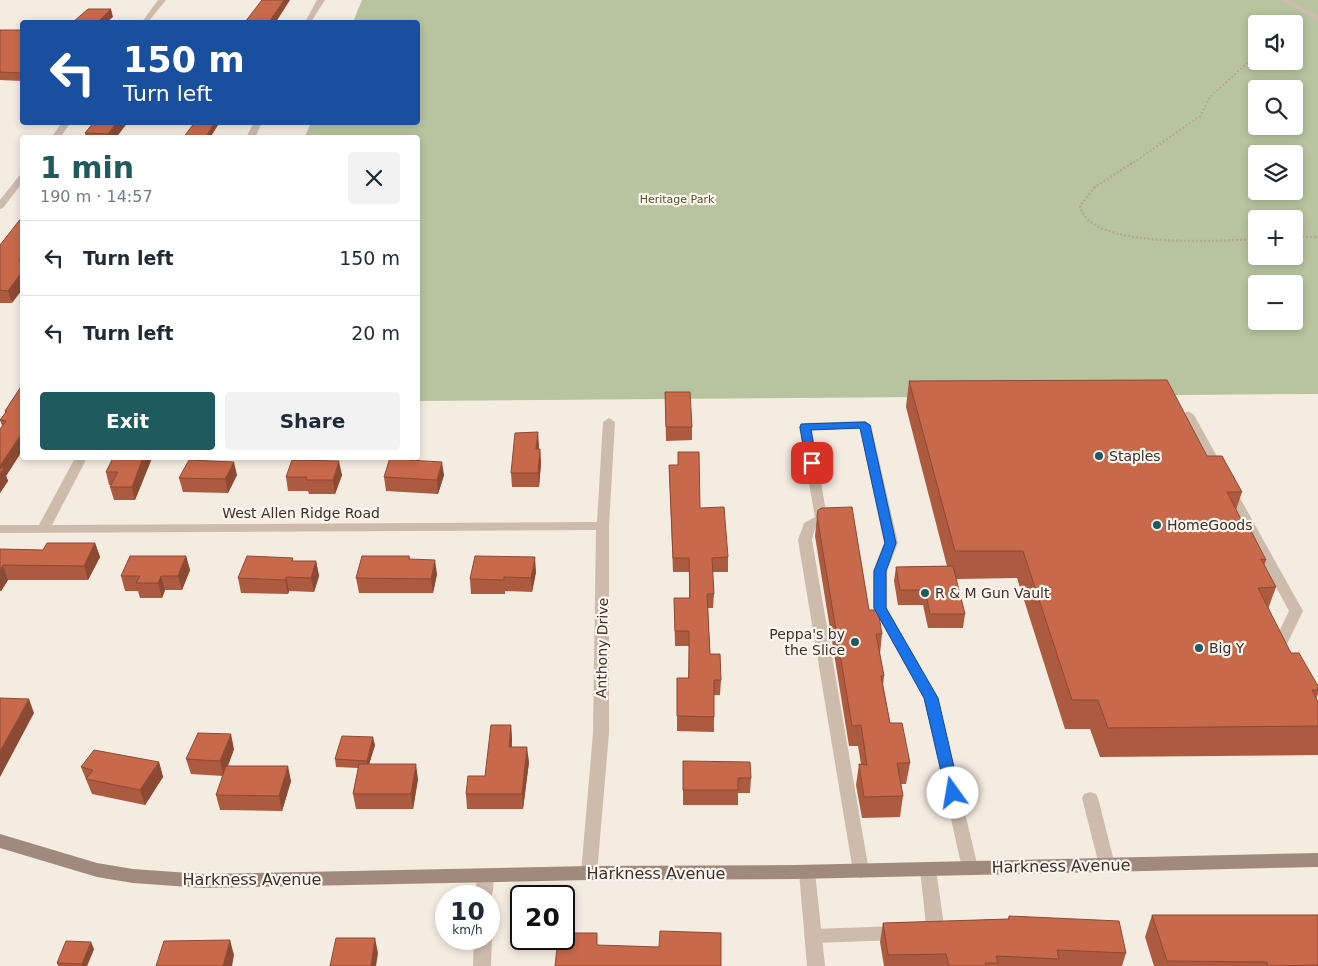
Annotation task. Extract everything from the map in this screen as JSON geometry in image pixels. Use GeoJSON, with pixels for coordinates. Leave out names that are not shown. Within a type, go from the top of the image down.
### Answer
{"type":"FeatureCollection","features":[{"type":"Feature","properties":{"kind":"main road","name":"Harkness Avenue"},"geometry":{"type":"LineString","coordinates":[[0,840],[98,870],[133,876],[203,881],[589,873],[861,871],[1318,860]]}},
{"type":"Feature","properties":{"kind":"street"},"geometry":{"type":"LineString","coordinates":[[147,20],[162,0]]}},
{"type":"Feature","properties":{"kind":"street"},"geometry":{"type":"LineString","coordinates":[[309,20],[321,0]]}},
{"type":"Feature","properties":{"kind":"street"},"geometry":{"type":"LineString","coordinates":[[1285,0],[1318,19]]}},
{"type":"Feature","properties":{"kind":"street"},"geometry":{"type":"LineString","coordinates":[[0,206],[20,181]]}},
{"type":"Feature","properties":{"kind":"street"},"geometry":{"type":"LineString","coordinates":[[1188,415],[1296,611],[1279,646],[1289,665]]}},
{"type":"Feature","properties":{"kind":"street","name":"Anthony Drive"},"geometry":{"type":"LineString","coordinates":[[589,873],[601,734],[603,526],[609,422]]}},
{"type":"Feature","properties":{"kind":"street"},"geometry":{"type":"LineString","coordinates":[[861,871],[805,540],[809,526],[821,517],[805,427],[865,425],[890,543],[880,571],[880,608],[931,698],[970,868]]}},
{"type":"Feature","properties":{"kind":"street"},"geometry":{"type":"LineString","coordinates":[[44,528],[80,460]]}},
{"type":"Feature","properties":{"kind":"street","name":"West Allen Ridge Road"},"geometry":{"type":"LineString","coordinates":[[0,528],[603,526]]}},
{"type":"Feature","properties":{"kind":"street"},"geometry":{"type":"LineString","coordinates":[[1090,798],[1108,865]]}},
{"type":"Feature","properties":{"kind":"street"},"geometry":{"type":"LineString","coordinates":[[813,936],[932,931],[935,926],[928,869]]}},
{"type":"Feature","properties":{"kind":"street"},"geometry":{"type":"LineString","coordinates":[[806,872],[816,966]]}},
{"type":"Feature","properties":{"kind":"street"},"geometry":{"type":"LineString","coordinates":[[485,876],[485,885]]}},
{"type":"Feature","properties":{"kind":"street"},"geometry":{"type":"LineString","coordinates":[[482,966],[483,950]]}},
{"type":"Feature","properties":{"kind":"path"},"geometry":{"type":"LineString","coordinates":[[1248,63],[1210,97],[1200,116],[1159,146],[1094,187],[1080,206],[1086,219],[1101,227],[1125,234],[1189,242],[1248,239]]}},
{"type":"Feature","properties":{"kind":"path"},"geometry":{"type":"LineString","coordinates":[[1303,238],[1318,237]]}},
{"type":"Feature","properties":{"kind":"green space","name":"Heritage Park"},"geometry":{"type":"Polygon","coordinates":[[[362,0],[1318,0],[1318,394],[420,401],[420,135],[305,135],[310,125],[420,125],[420,20],[354,20],[362,0]]]}},
{"type":"Feature","properties":{"kind":"building"},"geometry":{"type":"Polygon","coordinates":[[[262,0],[284,0],[270,20],[247,20],[262,0]]]}},
{"type":"Feature","properties":{"kind":"building"},"geometry":{"type":"Polygon","coordinates":[[[88,9],[111,9],[100,20],[75,20],[88,9]]]}},
{"type":"Feature","properties":{"kind":"building"},"geometry":{"type":"Polygon","coordinates":[[[0,30],[20,30],[20,73],[0,72],[0,30]]]}},
{"type":"Feature","properties":{"kind":"building"},"geometry":{"type":"Polygon","coordinates":[[[92,125],[115,125],[108,134],[85,133],[92,125]]]}},
{"type":"Feature","properties":{"kind":"building"},"geometry":{"type":"Polygon","coordinates":[[[193,125],[213,125],[207,135],[185,135],[193,125]]]}},
{"type":"Feature","properties":{"kind":"building"},"geometry":{"type":"Polygon","coordinates":[[[20,220],[20,275],[8,291],[0,290],[0,245],[20,220]]]}},
{"type":"Feature","properties":{"kind":"building"},"geometry":{"type":"Polygon","coordinates":[[[1167,380],[1207,456],[1222,456],[1242,492],[1227,492],[1245,527],[1249,527],[1266,560],[1261,559],[1276,587],[1258,588],[1291,653],[1299,653],[1318,686],[1318,690],[1312,690],[1318,702],[1318,726],[1108,728],[1098,700],[1072,700],[1023,551],[955,551],[909,381],[1167,380]]]}},
{"type":"Feature","properties":{"kind":"building"},"geometry":{"type":"Polygon","coordinates":[[[20,388],[20,436],[0,466],[0,429],[6,421],[0,420],[7,411],[5,411],[20,388]]]}},
{"type":"Feature","properties":{"kind":"building"},"geometry":{"type":"Polygon","coordinates":[[[665,392],[690,392],[692,427],[666,427],[665,392]]]}},
{"type":"Feature","properties":{"kind":"building"},"geometry":{"type":"Polygon","coordinates":[[[538,432],[536,449],[540,449],[538,473],[511,473],[515,433],[538,432]]]}},
{"type":"Feature","properties":{"kind":"building"},"geometry":{"type":"Polygon","coordinates":[[[678,452],[699,452],[700,508],[724,507],[728,557],[712,558],[714,594],[707,594],[710,654],[720,654],[721,680],[714,680],[714,717],[677,716],[677,678],[689,678],[689,631],[675,631],[674,598],[690,598],[689,558],[673,558],[669,465],[678,465],[678,452]]]}},
{"type":"Feature","properties":{"kind":"building"},"geometry":{"type":"Polygon","coordinates":[[[112,460],[142,460],[132,487],[110,487],[118,472],[106,472],[112,460]]]}},
{"type":"Feature","properties":{"kind":"building"},"geometry":{"type":"Polygon","coordinates":[[[189,460],[234,462],[225,479],[179,478],[189,460]]]}},
{"type":"Feature","properties":{"kind":"building"},"geometry":{"type":"Polygon","coordinates":[[[292,460],[339,461],[333,480],[306,480],[307,477],[286,477],[292,460]]]}},
{"type":"Feature","properties":{"kind":"building"},"geometry":{"type":"Polygon","coordinates":[[[389,460],[442,462],[437,480],[384,477],[389,460]]]}},
{"type":"Feature","properties":{"kind":"building"},"geometry":{"type":"Polygon","coordinates":[[[852,507],[869,610],[878,610],[882,634],[876,634],[884,676],[881,676],[890,723],[902,723],[910,763],[897,763],[903,796],[864,797],[859,764],[867,765],[861,725],[852,726],[817,516],[818,510],[822,508],[852,507]]]}},
{"type":"Feature","properties":{"kind":"building"},"geometry":{"type":"Polygon","coordinates":[[[47,543],[95,543],[84,566],[3,565],[0,571],[0,549],[43,550],[47,543]]]}},
{"type":"Feature","properties":{"kind":"building"},"geometry":{"type":"Polygon","coordinates":[[[130,556],[186,556],[178,576],[161,576],[158,583],[136,583],[140,576],[121,576],[130,556]]]}},
{"type":"Feature","properties":{"kind":"building"},"geometry":{"type":"Polygon","coordinates":[[[247,556],[293,558],[292,561],[316,561],[311,578],[286,577],[285,580],[238,578],[247,556]]]}},
{"type":"Feature","properties":{"kind":"building"},"geometry":{"type":"Polygon","coordinates":[[[362,556],[409,556],[409,559],[435,560],[431,579],[356,578],[362,556]]]}},
{"type":"Feature","properties":{"kind":"building"},"geometry":{"type":"Polygon","coordinates":[[[475,556],[535,557],[531,578],[504,577],[504,580],[470,579],[475,556]]]}},
{"type":"Feature","properties":{"kind":"building"},"geometry":{"type":"Polygon","coordinates":[[[953,566],[965,614],[930,614],[925,590],[900,590],[896,567],[953,566]]]}},
{"type":"Feature","properties":{"kind":"building"},"geometry":{"type":"Polygon","coordinates":[[[0,698],[29,699],[0,751],[0,698]]]}},
{"type":"Feature","properties":{"kind":"building"},"geometry":{"type":"Polygon","coordinates":[[[491,725],[511,725],[509,747],[527,747],[522,794],[466,794],[468,776],[485,776],[491,725]]]}},
{"type":"Feature","properties":{"kind":"building"},"geometry":{"type":"Polygon","coordinates":[[[198,733],[231,734],[220,761],[186,759],[198,733]]]}},
{"type":"Feature","properties":{"kind":"building"},"geometry":{"type":"Polygon","coordinates":[[[342,736],[373,737],[367,761],[335,759],[342,736]]]}},
{"type":"Feature","properties":{"kind":"building"},"geometry":{"type":"Polygon","coordinates":[[[94,750],[159,762],[140,790],[86,779],[93,770],[81,767],[94,750]]]}},
{"type":"Feature","properties":{"kind":"building"},"geometry":{"type":"Polygon","coordinates":[[[683,761],[750,762],[751,778],[738,778],[738,790],[683,790],[683,761]]]}},
{"type":"Feature","properties":{"kind":"building"},"geometry":{"type":"Polygon","coordinates":[[[359,764],[416,764],[411,794],[353,794],[359,764]]]}},
{"type":"Feature","properties":{"kind":"building"},"geometry":{"type":"Polygon","coordinates":[[[226,766],[288,766],[279,796],[216,795],[226,766]]]}},
{"type":"Feature","properties":{"kind":"building"},"geometry":{"type":"Polygon","coordinates":[[[1152,915],[1318,915],[1318,965],[1268,966],[1267,962],[1167,961],[1152,915]]]}},
{"type":"Feature","properties":{"kind":"building"},"geometry":{"type":"Polygon","coordinates":[[[1009,916],[1119,921],[1126,953],[1057,950],[1059,959],[996,956],[998,963],[985,963],[986,966],[949,966],[946,954],[888,955],[883,923],[1009,919],[1009,916]]]}},
{"type":"Feature","properties":{"kind":"building"},"geometry":{"type":"Polygon","coordinates":[[[660,931],[721,933],[721,966],[555,966],[557,950],[575,950],[575,933],[597,933],[597,945],[659,947],[660,931]]]}},
{"type":"Feature","properties":{"kind":"building"},"geometry":{"type":"Polygon","coordinates":[[[336,938],[375,938],[371,966],[330,966],[336,938]]]}},
{"type":"Feature","properties":{"kind":"building"},"geometry":{"type":"Polygon","coordinates":[[[230,940],[223,966],[156,966],[164,941],[230,940]]]}},
{"type":"Feature","properties":{"kind":"building"},"geometry":{"type":"Polygon","coordinates":[[[66,941],[91,942],[82,964],[57,963],[66,941]]]}},
{"type":"Feature","properties":{"kind":"place","name":"Staples"},"geometry":{"type":"Point","coordinates":[1099,456]}},
{"type":"Feature","properties":{"kind":"place","name":"HomeGoods"},"geometry":{"type":"Point","coordinates":[1157,525]}},
{"type":"Feature","properties":{"kind":"place","name":"R & M Gun Vault"},"geometry":{"type":"Point","coordinates":[925,593]}},
{"type":"Feature","properties":{"kind":"place","name":"Peppa's by the Slice"},"geometry":{"type":"Point","coordinates":[855,642]}},
{"type":"Feature","properties":{"kind":"place","name":"Big Y"},"geometry":{"type":"Point","coordinates":[1199,648]}},
{"type":"Feature","properties":{"kind":"route"},"geometry":{"type":"LineString","coordinates":[[812,463],[805,427],[865,425],[890,543],[880,571],[880,608],[931,698],[953,793]]}}]}
